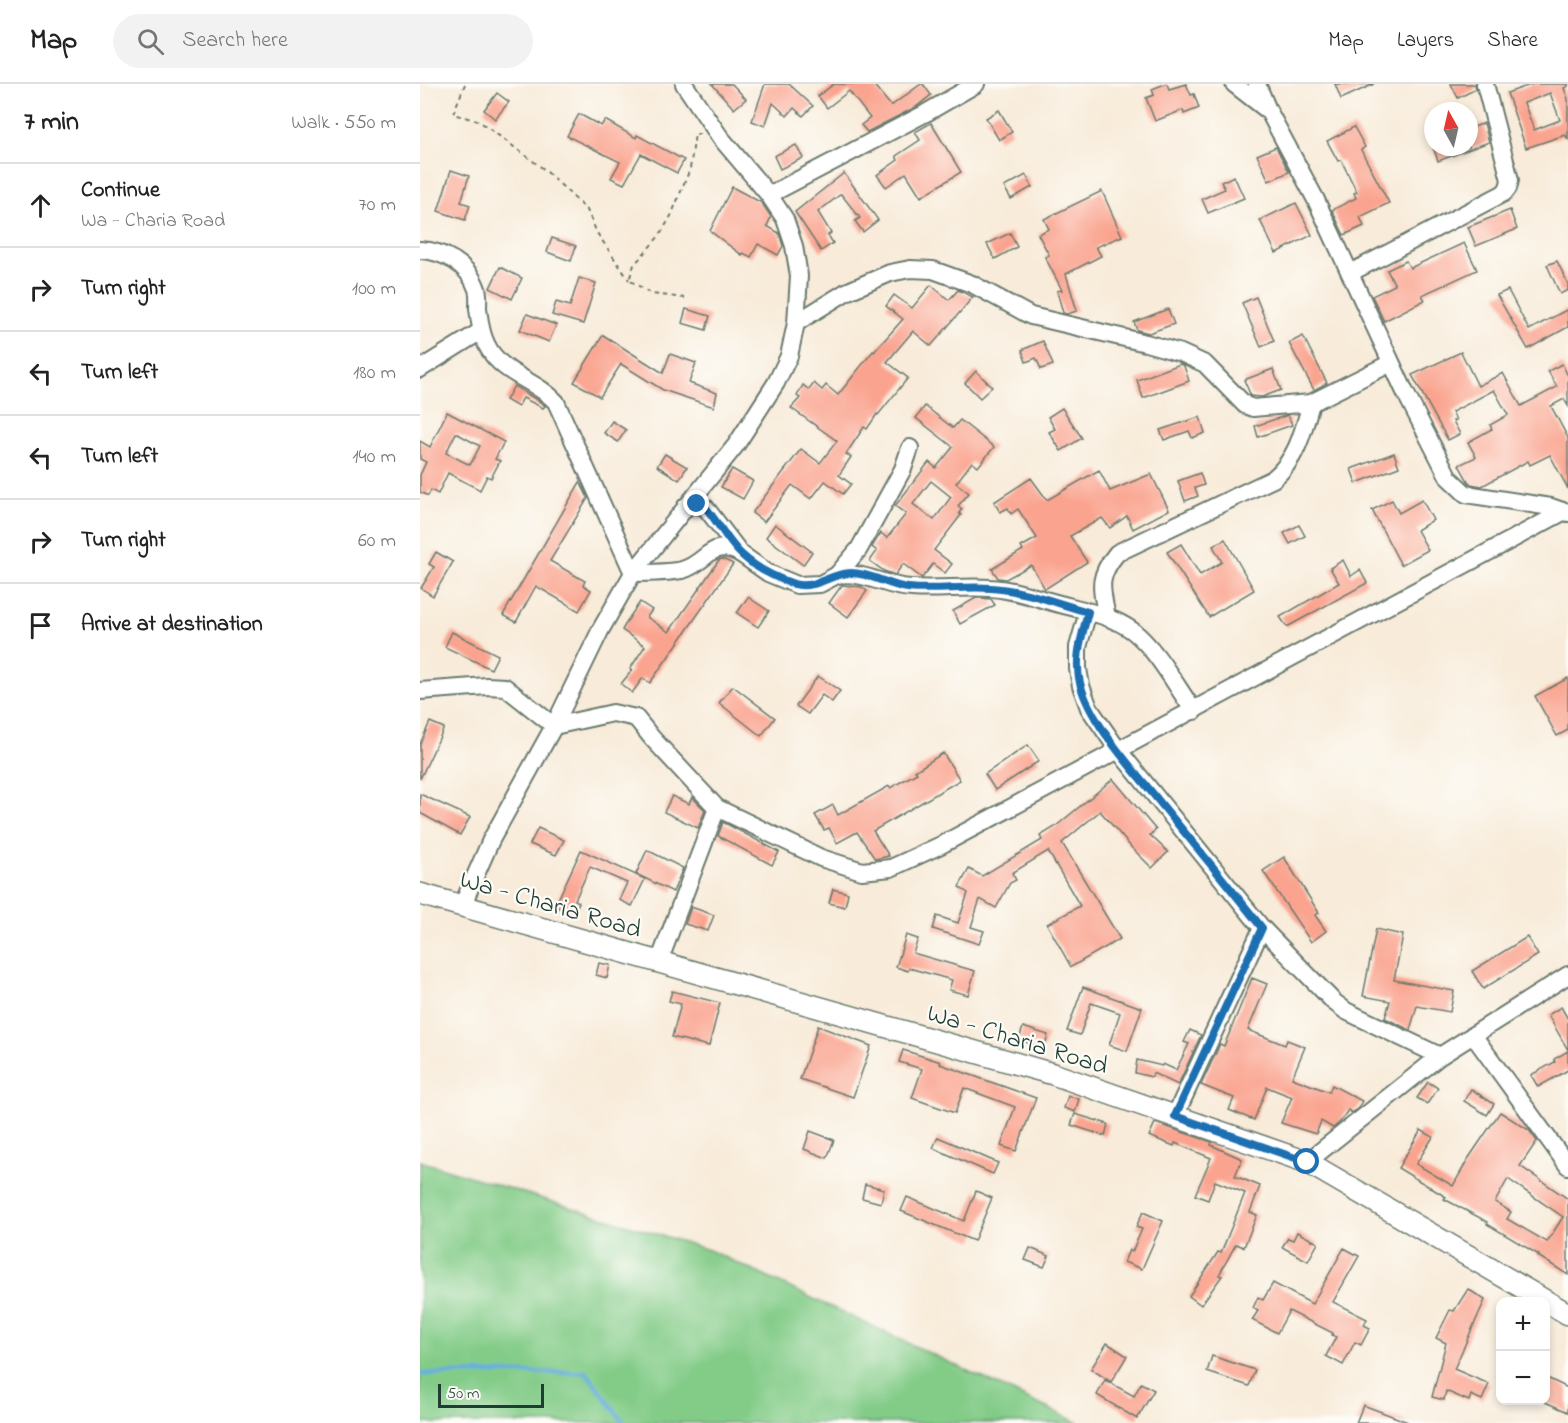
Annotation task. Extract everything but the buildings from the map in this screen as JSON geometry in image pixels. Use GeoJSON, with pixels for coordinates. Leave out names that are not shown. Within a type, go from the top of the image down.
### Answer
{"type":"FeatureCollection","features":[{"type":"Feature","properties":{"kind":"street"},"geometry":{"type":"LineString","coordinates":[[462,906],[491,840],[554,726],[601,629],[633,573],[736,445],[776,383],[789,356],[796,323],[799,276],[794,246],[785,219],[720,136],[684,84]]}},
{"type":"Feature","properties":{"kind":"street"},"geometry":{"type":"LineString","coordinates":[[768,195],[976,84]]}},
{"type":"Feature","properties":{"kind":"street"},"geometry":{"type":"LineString","coordinates":[[1234,84],[1268,110]]}},
{"type":"Feature","properties":{"kind":"street"},"geometry":{"type":"LineString","coordinates":[[1257,84],[1268,110],[1316,200],[1391,363],[1449,478],[1466,494],[1551,507],[1567,512]]}},
{"type":"Feature","properties":{"kind":"street"},"geometry":{"type":"LineString","coordinates":[[1350,273],[1508,189],[1510,180],[1485,84]]}},
{"type":"Feature","properties":{"kind":"street"},"geometry":{"type":"LineString","coordinates":[[420,250],[432,251],[451,258],[465,270],[477,289],[481,331],[494,357],[506,367],[546,391],[555,402],[633,573]]}},
{"type":"Feature","properties":{"kind":"street"},"geometry":{"type":"LineString","coordinates":[[796,323],[846,292],[890,273],[910,269],[933,270],[972,284],[1031,316],[1124,337],[1181,353],[1205,364],[1245,405],[1253,408],[1311,403],[1391,363]]}},
{"type":"Feature","properties":{"kind":"street"},"geometry":{"type":"LineString","coordinates":[[420,369],[481,331]]}},
{"type":"Feature","properties":{"kind":"street"},"geometry":{"type":"LineString","coordinates":[[1107,617],[1101,588],[1102,578],[1107,565],[1117,553],[1272,478],[1285,469],[1294,454],[1311,403]]}},
{"type":"Feature","properties":{"kind":"street"},"geometry":{"type":"LineString","coordinates":[[633,573],[682,570],[697,563],[717,548],[726,547],[741,554],[768,573],[797,585],[820,584],[837,574],[859,549],[903,469],[910,448]]}},
{"type":"Feature","properties":{"kind":"street"},"geometry":{"type":"LineString","coordinates":[[686,506],[697,504],[706,508],[741,554]]}},
{"type":"Feature","properties":{"kind":"street"},"geometry":{"type":"LineString","coordinates":[[554,726],[613,713],[636,718],[717,808],[821,858],[862,871],[891,868],[941,845],[1567,512]]}},
{"type":"Feature","properties":{"kind":"street"},"geometry":{"type":"LineString","coordinates":[[837,574],[862,574],[897,586],[912,588],[1012,590],[1107,617],[1133,631],[1155,656],[1194,711]]}},
{"type":"Feature","properties":{"kind":"street"},"geometry":{"type":"LineString","coordinates":[[1088,612],[1078,647],[1081,686],[1089,708],[1118,750],[1262,928],[1340,1006],[1440,1056]]}},
{"type":"Feature","properties":{"kind":"street"},"geometry":{"type":"LineString","coordinates":[[420,691],[487,686],[505,687],[554,726]]}},
{"type":"Feature","properties":{"kind":"street"},"geometry":{"type":"LineString","coordinates":[[659,962],[717,808]]}},
{"type":"Feature","properties":{"kind":"street","name":"Wa - Charia Road"},"geometry":{"type":"LineString","coordinates":[[420,894],[1053,1074],[1307,1162],[1568,1314]]}},
{"type":"Feature","properties":{"kind":"street"},"geometry":{"type":"LineString","coordinates":[[1175,1116],[1262,928]]}},
{"type":"Feature","properties":{"kind":"street"},"geometry":{"type":"LineString","coordinates":[[1307,1162],[1440,1056],[1568,975]]}},
{"type":"Feature","properties":{"kind":"street"},"geometry":{"type":"LineString","coordinates":[[1473,1035],[1568,1166]]}},
{"type":"Feature","properties":{"kind":"path"},"geometry":{"type":"LineString","coordinates":[[465,84],[453,114],[479,121],[507,140],[554,178],[587,210],[597,233],[629,280],[652,294],[685,298]]}},
{"type":"Feature","properties":{"kind":"path"},"geometry":{"type":"LineString","coordinates":[[629,280],[634,265],[660,235],[671,216],[690,169],[695,134],[720,136]]}},
{"type":"Feature","properties":{"kind":"green space"},"geometry":{"type":"Polygon","coordinates":[[[420,1161],[709,1250],[1079,1423],[420,1423],[420,1161]]]}},
{"type":"Feature","properties":{"kind":"waterway"},"geometry":{"type":"LineString","coordinates":[[420,1374],[586,1372],[624,1423]]}},
{"type":"Feature","properties":{"kind":"route"},"geometry":{"type":"LineString","coordinates":[[697,504],[706,508],[741,554],[768,573],[797,585],[820,584],[837,574],[862,574],[897,586],[912,588],[1012,590],[1088,612],[1078,647],[1078,669],[1089,708],[1118,750],[1262,928],[1175,1116],[1307,1162]]}}]}
